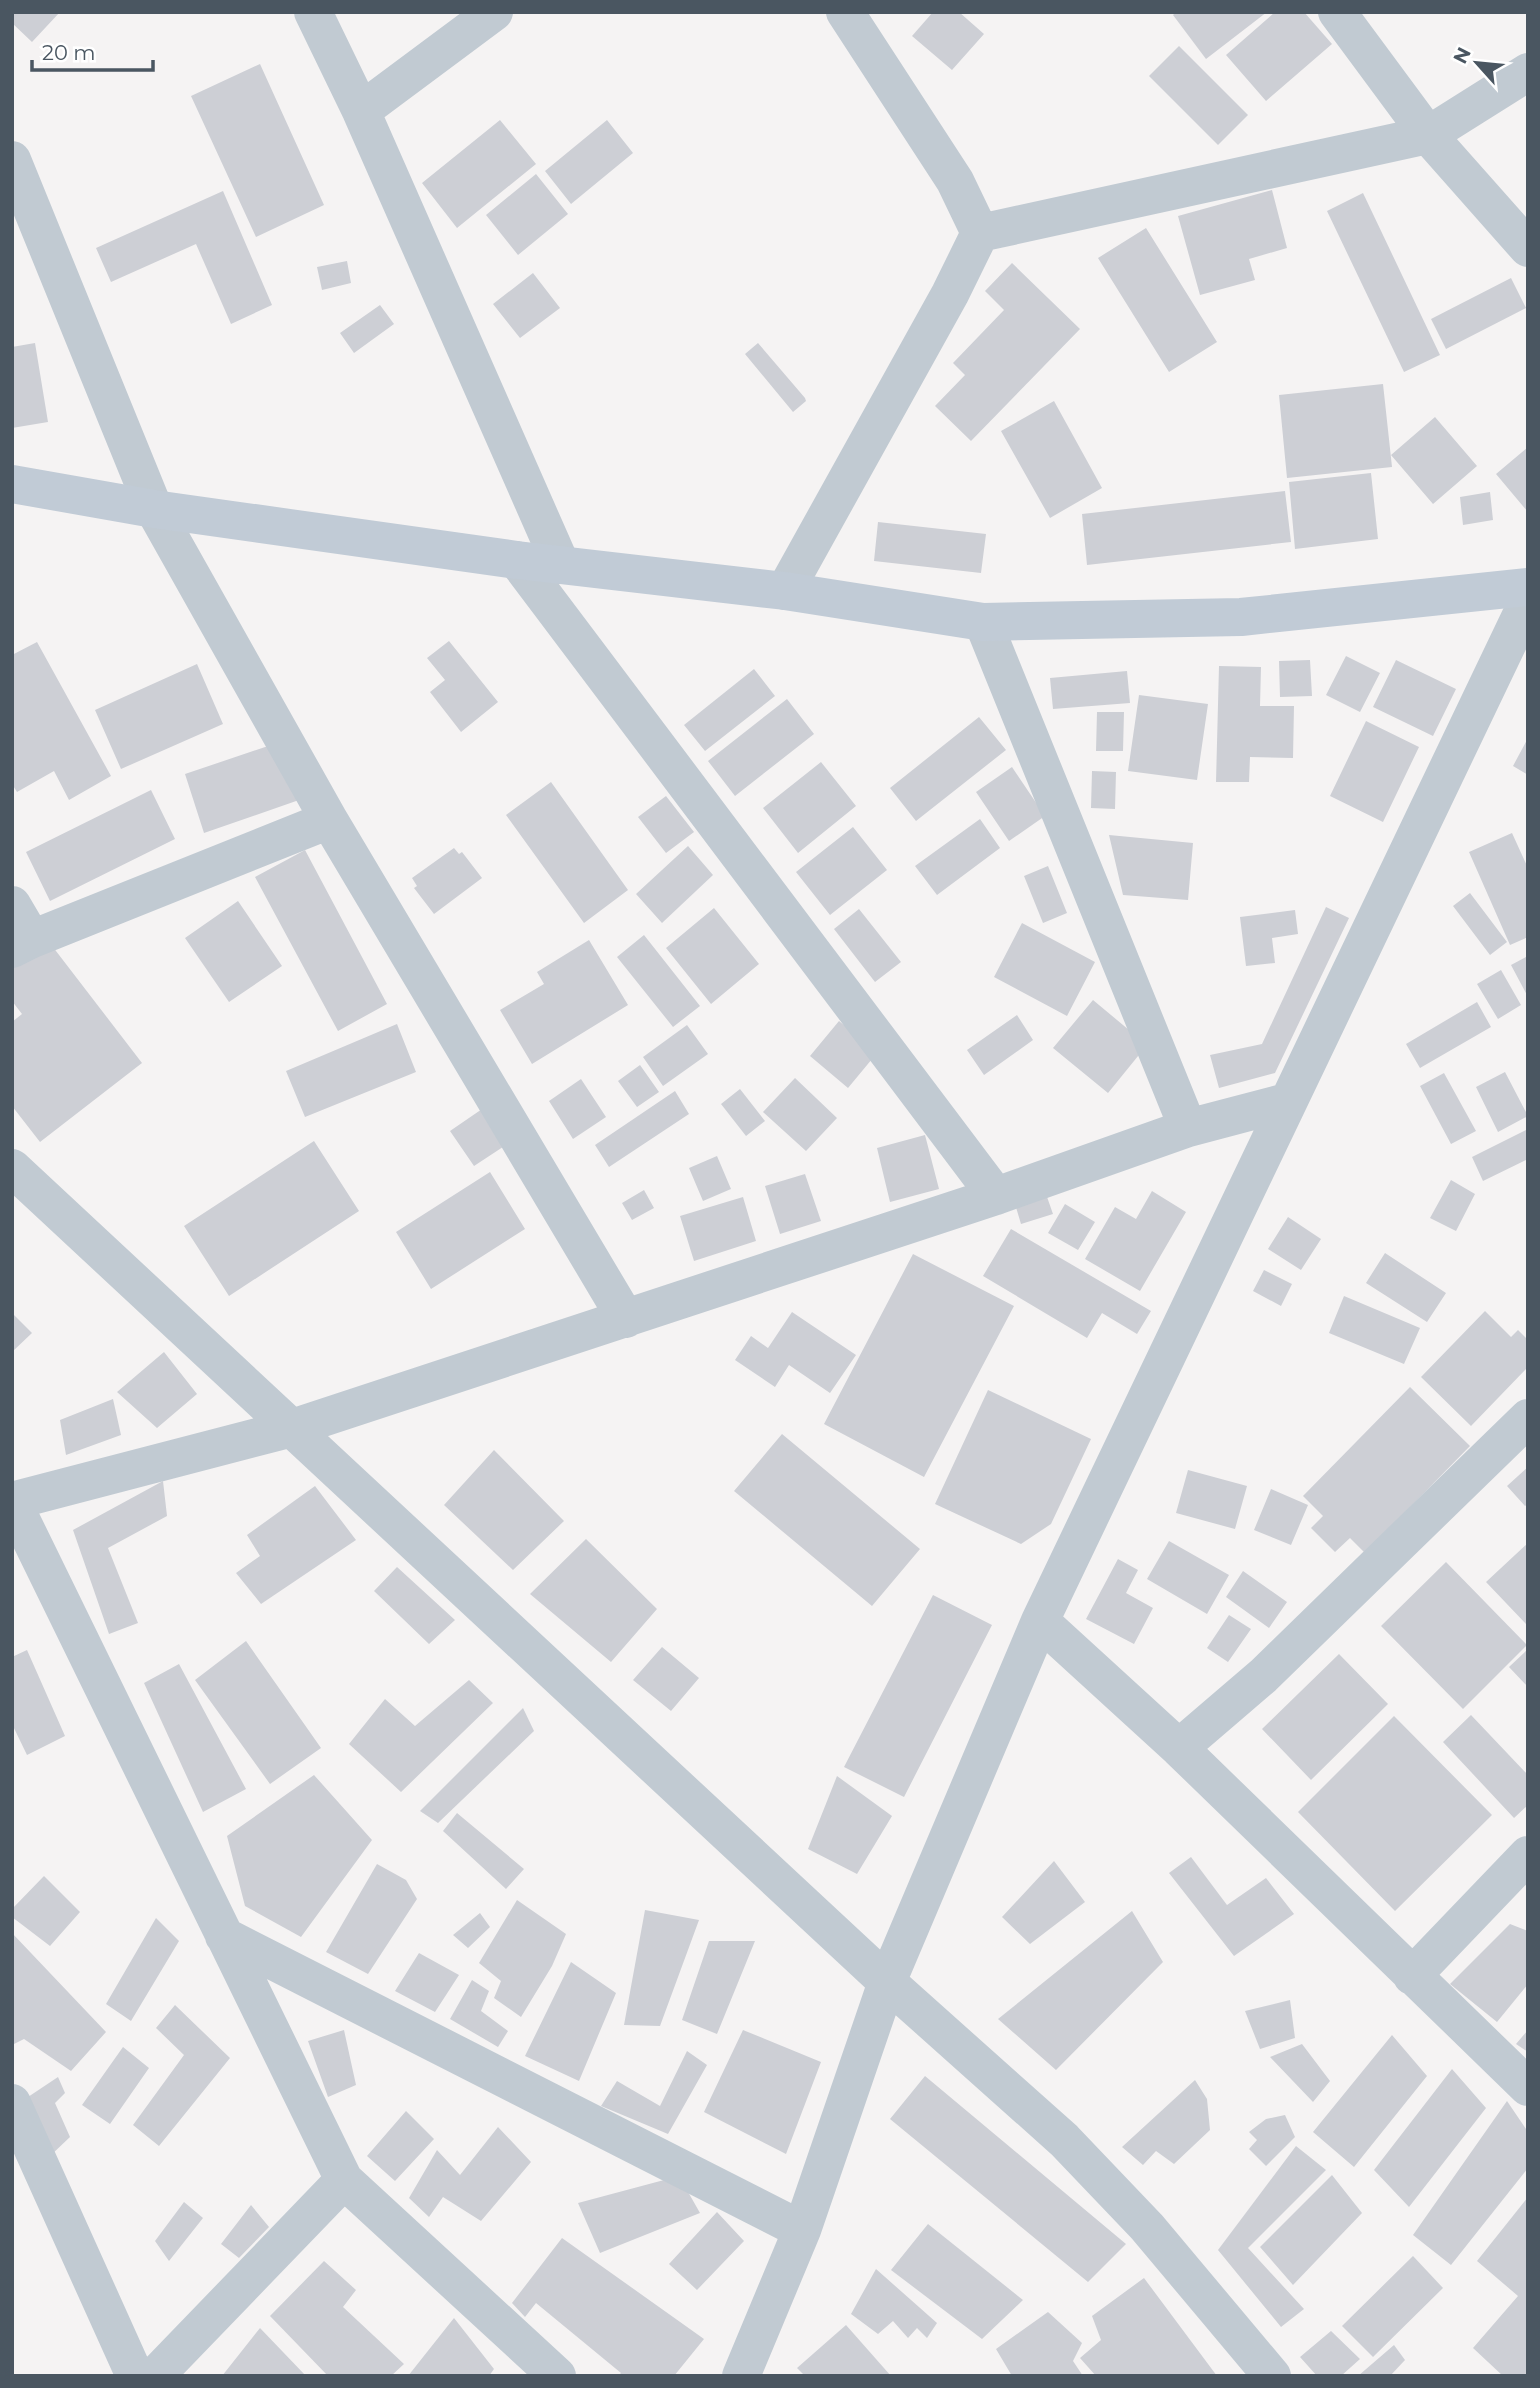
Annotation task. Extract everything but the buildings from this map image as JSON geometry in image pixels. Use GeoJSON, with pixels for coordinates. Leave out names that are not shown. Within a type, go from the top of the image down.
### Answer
{"type":"FeatureCollection","features":[{"type":"Feature","properties":{"kind":"street"},"geometry":{"type":"LineString","coordinates":[[313,12],[361,111],[561,565]]}},
{"type":"Feature","properties":{"kind":"street"},"geometry":{"type":"LineString","coordinates":[[361,111],[494,12]]}},
{"type":"Feature","properties":{"kind":"street"},"geometry":{"type":"LineString","coordinates":[[845,12],[955,181],[980,233]]}},
{"type":"Feature","properties":{"kind":"street"},"geometry":{"type":"LineString","coordinates":[[1337,12],[1428,135],[1528,248]]}},
{"type":"Feature","properties":{"kind":"street"},"geometry":{"type":"LineString","coordinates":[[980,233],[1428,135],[1528,72]]}},
{"type":"Feature","properties":{"kind":"street"},"geometry":{"type":"LineString","coordinates":[[12,160],[154,509],[329,820],[626,1319]]}},
{"type":"Feature","properties":{"kind":"street"},"geometry":{"type":"LineString","coordinates":[[785,591],[950,294],[980,233]]}},
{"type":"Feature","properties":{"kind":"street"},"geometry":{"type":"LineString","coordinates":[[12,484],[154,509],[517,560],[785,591],[983,622],[1241,617],[1528,587]]}},
{"type":"Feature","properties":{"kind":"street"},"geometry":{"type":"LineString","coordinates":[[517,560],[996,1196]]}},
{"type":"Feature","properties":{"kind":"street"},"geometry":{"type":"LineString","coordinates":[[748,2373],[802,2230],[887,1982],[1040,1621],[1528,601]]}},
{"type":"Feature","properties":{"kind":"street"},"geometry":{"type":"LineString","coordinates":[[983,622],[1188,1128]]}},
{"type":"Feature","properties":{"kind":"street"},"geometry":{"type":"LineString","coordinates":[[12,905],[22,944],[329,820]]}},
{"type":"Feature","properties":{"kind":"street"},"geometry":{"type":"LineString","coordinates":[[557,2376],[344,2180],[12,1501],[292,1428],[996,1196],[1188,1128],[1287,1102]]}},
{"type":"Feature","properties":{"kind":"street"},"geometry":{"type":"LineString","coordinates":[[12,1168],[887,1982],[1064,2140],[1147,2227],[1272,2376]]}},
{"type":"Feature","properties":{"kind":"street"},"geometry":{"type":"LineString","coordinates":[[1180,1748],[1263,1676],[1528,1418]]}},
{"type":"Feature","properties":{"kind":"street"},"geometry":{"type":"LineString","coordinates":[[1040,1621],[1180,1748],[1528,2087]]}},
{"type":"Feature","properties":{"kind":"street"},"geometry":{"type":"LineString","coordinates":[[1412,1976],[1528,1855]]}},
{"type":"Feature","properties":{"kind":"street"},"geometry":{"type":"LineString","coordinates":[[224,1936],[802,2230]]}},
{"type":"Feature","properties":{"kind":"street"},"geometry":{"type":"LineString","coordinates":[[12,2103],[135,2376]]}},
{"type":"Feature","properties":{"kind":"street"},"geometry":{"type":"LineString","coordinates":[[155,2376],[344,2180]]}}]}
